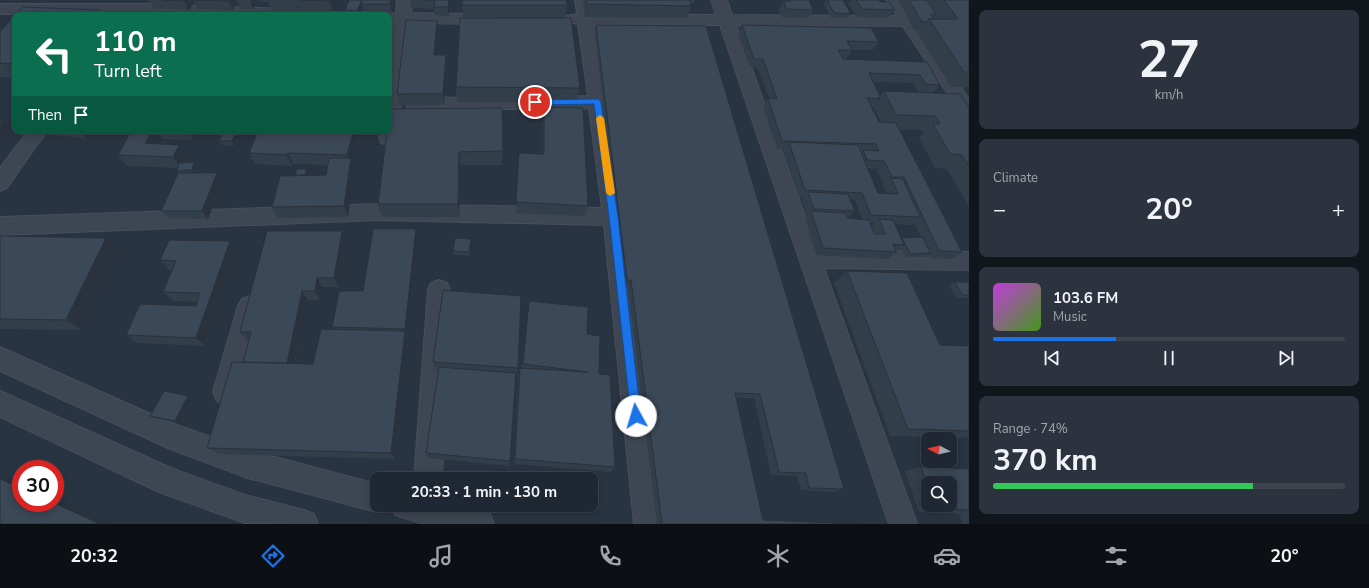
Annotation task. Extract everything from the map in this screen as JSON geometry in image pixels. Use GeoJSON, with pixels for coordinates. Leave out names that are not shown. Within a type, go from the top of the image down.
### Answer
{"type":"FeatureCollection","features":[{"type":"Feature","properties":{"kind":"street"},"geometry":{"type":"LineString","coordinates":[[392,87],[396,18],[405,0]]}},
{"type":"Feature","properties":{"kind":"street"},"geometry":{"type":"LineString","coordinates":[[719,0],[810,258],[883,435],[903,524]]}},
{"type":"Feature","properties":{"kind":"street"},"geometry":{"type":"LineString","coordinates":[[894,0],[908,21],[962,91],[969,113]]}},
{"type":"Feature","properties":{"kind":"street"},"geometry":{"type":"LineString","coordinates":[[0,9],[49,4],[243,12]]}},
{"type":"Feature","properties":{"kind":"street"},"geometry":{"type":"LineString","coordinates":[[585,10],[614,217],[648,524]]}},
{"type":"Feature","properties":{"kind":"street"},"geometry":{"type":"LineString","coordinates":[[554,19],[585,10],[726,20],[908,21]]}},
{"type":"Feature","properties":{"kind":"street"},"geometry":{"type":"LineString","coordinates":[[396,18],[507,19]]}},
{"type":"Feature","properties":{"kind":"street"},"geometry":{"type":"LineString","coordinates":[[392,104],[598,102]]}},
{"type":"Feature","properties":{"kind":"street"},"geometry":{"type":"LineString","coordinates":[[0,183],[29,141],[36,134]]}},
{"type":"Feature","properties":{"kind":"street"},"geometry":{"type":"LineString","coordinates":[[386,158],[388,134]]}},
{"type":"Feature","properties":{"kind":"street"},"geometry":{"type":"LineString","coordinates":[[0,226],[275,216],[380,204],[614,217]]}},
{"type":"Feature","properties":{"kind":"street"},"geometry":{"type":"LineString","coordinates":[[269,238],[275,216]]}},
{"type":"Feature","properties":{"kind":"street"},"geometry":{"type":"LineString","coordinates":[[810,258],[969,261]]}},
{"type":"Feature","properties":{"kind":"street"},"geometry":{"type":"LineString","coordinates":[[215,430],[256,284]]}},
{"type":"Feature","properties":{"kind":"street"},"geometry":{"type":"LineString","coordinates":[[428,472],[439,290]]}},
{"type":"Feature","properties":{"kind":"street"},"geometry":{"type":"LineString","coordinates":[[0,359],[168,434],[215,430]]}},
{"type":"Feature","properties":{"kind":"street"},"geometry":{"type":"LineString","coordinates":[[0,404],[169,482],[245,509],[304,524]]}},
{"type":"Feature","properties":{"kind":"street"},"geometry":{"type":"LineString","coordinates":[[215,430],[248,464],[370,496]]}},
{"type":"Feature","properties":{"kind":"street"},"geometry":{"type":"LineString","coordinates":[[426,512],[480,524]]}},
{"type":"Feature","properties":{"kind":"building"},"geometry":{"type":"Polygon","coordinates":[[[162,0],[185,0],[184,1],[162,0]]]}},
{"type":"Feature","properties":{"kind":"building"},"geometry":{"type":"Polygon","coordinates":[[[193,0],[230,0],[229,1],[193,0]]]}},
{"type":"Feature","properties":{"kind":"building"},"geometry":{"type":"Polygon","coordinates":[[[300,0],[330,0],[330,1],[300,0]]]}},
{"type":"Feature","properties":{"kind":"building"},"geometry":{"type":"Polygon","coordinates":[[[349,0],[362,0],[357,11],[345,10],[349,0]]]}},
{"type":"Feature","properties":{"kind":"building"},"geometry":{"type":"Polygon","coordinates":[[[362,0],[391,0],[390,4],[361,4],[362,0]]]}},
{"type":"Feature","properties":{"kind":"building"},"geometry":{"type":"Polygon","coordinates":[[[435,0],[449,0],[448,7],[434,7],[435,0]]]}},
{"type":"Feature","properties":{"kind":"building"},"geometry":{"type":"Polygon","coordinates":[[[462,0],[566,0],[567,5],[462,5],[462,0]]]}},
{"type":"Feature","properties":{"kind":"building"},"geometry":{"type":"Polygon","coordinates":[[[586,0],[690,0],[691,6],[587,4],[586,0]]]}},
{"type":"Feature","properties":{"kind":"building"},"geometry":{"type":"Polygon","coordinates":[[[809,0],[813,10],[786,9],[784,1],[809,0]]]}},
{"type":"Feature","properties":{"kind":"building"},"geometry":{"type":"Polygon","coordinates":[[[827,0],[843,0],[851,14],[834,13],[827,0]]]}},
{"type":"Feature","properties":{"kind":"building"},"geometry":{"type":"Polygon","coordinates":[[[856,0],[879,0],[880,2],[889,2],[895,10],[862,9],[856,0]]]}},
{"type":"Feature","properties":{"kind":"building"},"geometry":{"type":"Polygon","coordinates":[[[909,0],[927,0],[936,14],[931,14],[934,19],[929,19],[926,22],[922,22],[909,0]]]}},
{"type":"Feature","properties":{"kind":"building"},"geometry":{"type":"Polygon","coordinates":[[[944,0],[969,0],[969,72],[964,72],[929,19],[958,19],[944,0]]]}},
{"type":"Feature","properties":{"kind":"building"},"geometry":{"type":"Polygon","coordinates":[[[23,7],[100,10],[98,12],[18,12],[23,7]]]}},
{"type":"Feature","properties":{"kind":"building"},"geometry":{"type":"Polygon","coordinates":[[[12,18],[12,64],[0,63],[0,32],[12,18]]]}},
{"type":"Feature","properties":{"kind":"building"},"geometry":{"type":"Polygon","coordinates":[[[460,18],[571,18],[580,88],[456,87],[460,18]]]}},
{"type":"Feature","properties":{"kind":"building"},"geometry":{"type":"Polygon","coordinates":[[[406,20],[437,21],[434,55],[446,55],[443,94],[397,94],[406,20]]]}},
{"type":"Feature","properties":{"kind":"building"},"geometry":{"type":"Polygon","coordinates":[[[596,25],[706,26],[844,489],[809,488],[806,473],[779,472],[760,394],[735,393],[763,520],[860,524],[662,524],[631,280],[627,280],[596,25]]]}},
{"type":"Feature","properties":{"kind":"building"},"geometry":{"type":"Polygon","coordinates":[[[742,25],[871,28],[879,42],[847,41],[852,50],[838,50],[843,59],[927,62],[940,85],[925,84],[920,75],[869,73],[880,99],[867,98],[879,122],[896,123],[962,252],[939,251],[904,177],[892,177],[884,161],[867,160],[863,150],[879,151],[876,144],[782,141],[768,98],[777,99],[763,59],[754,59],[742,25]]]}},
{"type":"Feature","properties":{"kind":"building"},"geometry":{"type":"Polygon","coordinates":[[[884,91],[960,94],[969,107],[969,166],[962,155],[950,154],[933,124],[940,124],[935,116],[896,115],[884,91]]]}},
{"type":"Feature","properties":{"kind":"building"},"geometry":{"type":"Polygon","coordinates":[[[544,107],[583,108],[588,206],[516,202],[519,153],[544,154],[544,107]]]}},
{"type":"Feature","properties":{"kind":"building"},"geometry":{"type":"Polygon","coordinates":[[[502,108],[503,151],[459,152],[458,204],[378,204],[387,134],[392,134],[392,109],[502,108]]]}},
{"type":"Feature","properties":{"kind":"building"},"geometry":{"type":"Polygon","coordinates":[[[129,134],[150,134],[145,143],[179,145],[173,157],[118,155],[129,134]]]}},
{"type":"Feature","properties":{"kind":"building"},"geometry":{"type":"Polygon","coordinates":[[[222,134],[235,134],[232,141],[219,141],[222,134]]]}},
{"type":"Feature","properties":{"kind":"building"},"geometry":{"type":"Polygon","coordinates":[[[257,134],[353,134],[347,155],[288,153],[287,155],[249,153],[257,134]]]}},
{"type":"Feature","properties":{"kind":"building"},"geometry":{"type":"Polygon","coordinates":[[[789,142],[858,145],[878,193],[898,194],[891,178],[903,179],[920,217],[871,215],[862,193],[805,190],[789,142]]]}},
{"type":"Feature","properties":{"kind":"building"},"geometry":{"type":"Polygon","coordinates":[[[329,158],[351,158],[344,206],[272,207],[280,176],[326,175],[329,158]]]}},
{"type":"Feature","properties":{"kind":"building"},"geometry":{"type":"Polygon","coordinates":[[[194,162],[192,170],[177,171],[179,163],[194,162]]]}},
{"type":"Feature","properties":{"kind":"building"},"geometry":{"type":"Polygon","coordinates":[[[297,169],[307,169],[305,175],[295,175],[297,169]]]}},
{"type":"Feature","properties":{"kind":"building"},"geometry":{"type":"Polygon","coordinates":[[[178,173],[217,173],[202,211],[161,211],[178,173]]]}},
{"type":"Feature","properties":{"kind":"building"},"geometry":{"type":"Polygon","coordinates":[[[808,192],[848,194],[855,211],[814,209],[808,192]]]}},
{"type":"Feature","properties":{"kind":"building"},"geometry":{"type":"Polygon","coordinates":[[[811,211],[845,213],[848,218],[869,220],[874,234],[885,234],[879,219],[893,220],[904,245],[893,244],[896,252],[823,248],[811,211]]]}},
{"type":"Feature","properties":{"kind":"building"},"geometry":{"type":"Polygon","coordinates":[[[373,229],[416,229],[405,329],[332,327],[339,291],[363,291],[373,229]]]}},
{"type":"Feature","properties":{"kind":"building"},"geometry":{"type":"Polygon","coordinates":[[[267,231],[342,231],[334,278],[317,278],[315,291],[302,291],[287,363],[243,362],[251,332],[240,332],[267,231]]]}},
{"type":"Feature","properties":{"kind":"building"},"geometry":{"type":"Polygon","coordinates":[[[0,236],[106,238],[66,320],[0,319],[0,236]]]}},
{"type":"Feature","properties":{"kind":"building"},"geometry":{"type":"Polygon","coordinates":[[[922,237],[931,253],[910,254],[902,238],[922,237]]]}},
{"type":"Feature","properties":{"kind":"building"},"geometry":{"type":"Polygon","coordinates":[[[455,238],[471,239],[469,252],[453,251],[455,238]]]}},
{"type":"Feature","properties":{"kind":"building"},"geometry":{"type":"Polygon","coordinates":[[[169,240],[230,241],[196,338],[126,335],[140,304],[196,306],[200,293],[163,292],[176,261],[160,260],[169,240]]]}},
{"type":"Feature","properties":{"kind":"building"},"geometry":{"type":"Polygon","coordinates":[[[847,271],[907,273],[940,345],[969,346],[969,431],[908,429],[847,271]]]}},
{"type":"Feature","properties":{"kind":"building"},"geometry":{"type":"Polygon","coordinates":[[[955,282],[968,282],[969,295],[962,295],[955,282]]]}},
{"type":"Feature","properties":{"kind":"building"},"geometry":{"type":"Polygon","coordinates":[[[443,290],[521,296],[518,368],[433,362],[443,290]]]}},
{"type":"Feature","properties":{"kind":"building"},"geometry":{"type":"Polygon","coordinates":[[[529,301],[588,307],[587,334],[600,336],[599,374],[610,375],[615,467],[515,459],[520,368],[588,372],[523,364],[529,301]]]}},
{"type":"Feature","properties":{"kind":"building"},"geometry":{"type":"Polygon","coordinates":[[[321,329],[405,331],[391,453],[207,448],[232,362],[313,364],[321,329]]]}},
{"type":"Feature","properties":{"kind":"building"},"geometry":{"type":"Polygon","coordinates":[[[439,367],[516,373],[510,461],[426,453],[439,367]]]}},
{"type":"Feature","properties":{"kind":"building"},"geometry":{"type":"Polygon","coordinates":[[[164,391],[188,396],[175,421],[150,416],[164,391]]]}},
{"type":"Feature","properties":{"kind":"building"},"geometry":{"type":"Polygon","coordinates":[[[921,468],[969,469],[969,510],[957,509],[957,476],[924,476],[921,468]]]}},
{"type":"Feature","properties":{"kind":"building"},"geometry":{"type":"Polygon","coordinates":[[[0,479],[12,484],[12,512],[64,512],[64,508],[100,524],[0,524],[0,479]]]}},
{"type":"Feature","properties":{"kind":"slow traffic"},"geometry":{"type":"LineString","coordinates":[[600,118],[610,193]]}},
{"type":"Feature","properties":{"kind":"route"},"geometry":{"type":"LineString","coordinates":[[535,102],[598,102],[614,217],[636,416]]}}]}
